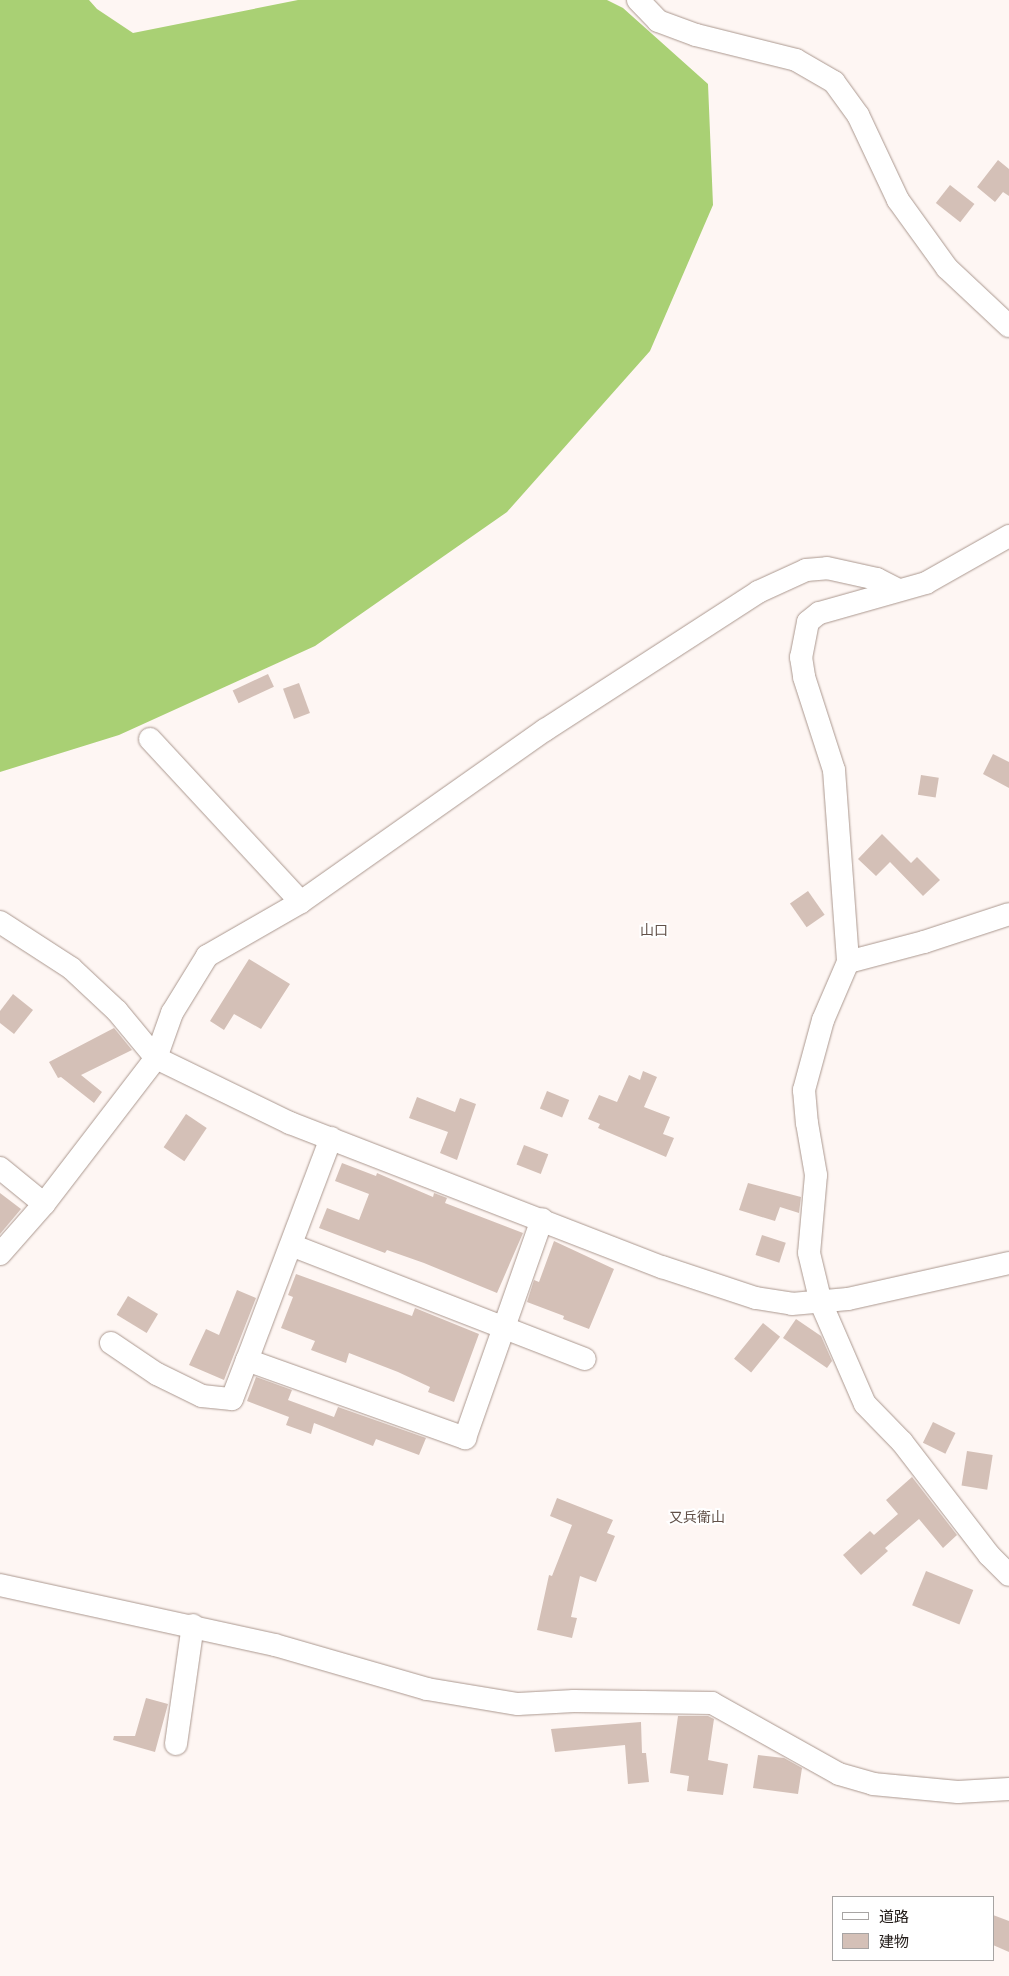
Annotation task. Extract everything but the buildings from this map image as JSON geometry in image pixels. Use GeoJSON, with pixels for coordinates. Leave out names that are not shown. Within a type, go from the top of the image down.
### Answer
{"type":"FeatureCollection","features":[{"type":"Feature","properties":{"kind":"street"},"geometry":{"type":"LineString","coordinates":[[638,0],[658,21],[696,35],[796,60],[834,82],[858,115],[898,200],[936,253],[947,268],[1009,326]]}},
{"type":"Feature","properties":{"kind":"street"},"geometry":{"type":"LineString","coordinates":[[1009,536],[926,583],[897,589],[819,613],[808,622],[803,635],[804,677],[834,770],[848,962],[823,1020],[804,1090],[806,1123],[816,1174],[810,1253],[821,1303],[865,1404],[902,1442],[989,1555],[1009,1575]]}},
{"type":"Feature","properties":{"kind":"street"},"geometry":{"type":"LineString","coordinates":[[0,1254],[44,1204],[156,1058],[172,1013],[207,956],[301,902],[545,730],[758,592],[806,570],[827,568],[877,579],[897,589]]}},
{"type":"Feature","properties":{"kind":"street"},"geometry":{"type":"LineString","coordinates":[[150,739],[301,902]]}},
{"type":"Feature","properties":{"kind":"street"},"geometry":{"type":"LineString","coordinates":[[848,962],[924,942],[1009,914]]}},
{"type":"Feature","properties":{"kind":"street"},"geometry":{"type":"LineString","coordinates":[[0,922],[71,968],[117,1011],[156,1058],[254,1106],[331,1138],[662,1267],[756,1298],[792,1304],[821,1303],[934,1282],[1009,1263]]}},
{"type":"Feature","properties":{"kind":"street"},"geometry":{"type":"LineString","coordinates":[[111,1343],[156,1374],[202,1396],[232,1399],[331,1138]]}},
{"type":"Feature","properties":{"kind":"street"},"geometry":{"type":"LineString","coordinates":[[0,1168],[44,1204]]}},
{"type":"Feature","properties":{"kind":"street"},"geometry":{"type":"LineString","coordinates":[[246,1360],[465,1438],[542,1219]]}},
{"type":"Feature","properties":{"kind":"street"},"geometry":{"type":"LineString","coordinates":[[291,1245],[585,1359]]}},
{"type":"Feature","properties":{"kind":"street"},"geometry":{"type":"LineString","coordinates":[[0,1585],[275,1644],[426,1690],[518,1704],[574,1701],[712,1703],[809,1759],[848,1777],[873,1784],[958,1792],[1009,1789]]}},
{"type":"Feature","properties":{"kind":"street"},"geometry":{"type":"LineString","coordinates":[[176,1744],[193,1625]]}},
{"type":"Feature","properties":{"kind":"green space"},"geometry":{"type":"Polygon","coordinates":[[[0,0],[89,0],[97,9],[133,33],[298,0],[607,0],[623,8],[708,84],[713,205],[650,351],[507,512],[315,646],[119,735],[0,772],[0,0]]]}},
{"type":"Feature","properties":{"kind":"district","name":"山口"},"geometry":{"type":"Point","coordinates":[654,930]}},
{"type":"Feature","properties":{"kind":"district","name":"又兵衛山"},"geometry":{"type":"Point","coordinates":[697,1517]}}]}
